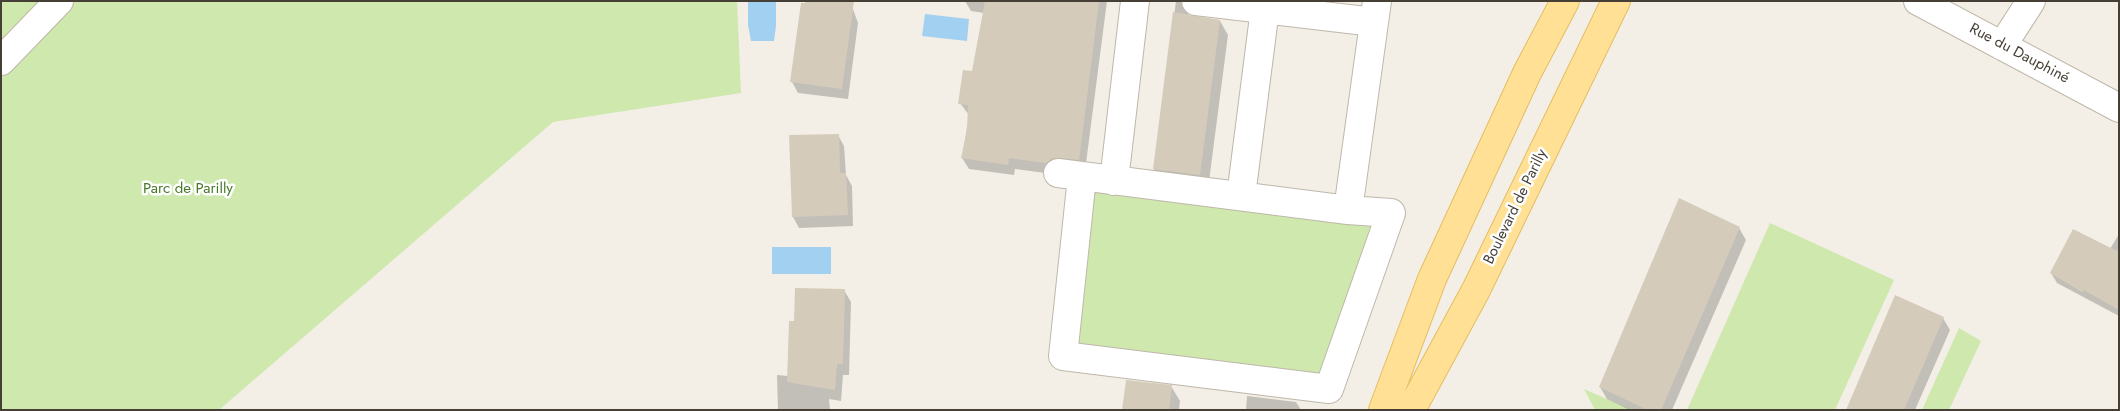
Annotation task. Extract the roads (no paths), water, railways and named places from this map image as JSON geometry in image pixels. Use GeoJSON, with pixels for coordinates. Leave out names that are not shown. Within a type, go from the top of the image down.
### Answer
{"type":"FeatureCollection","features":[{"type":"Feature","properties":{"kind":"main road"},"geometry":{"type":"LineString","coordinates":[[1383,410],[1432,279],[1527,73],[1565,1]]}},
{"type":"Feature","properties":{"kind":"main road","name":"Boulevard de Parilly"},"geometry":{"type":"LineString","coordinates":[[1412,410],[1476,290],[1616,1]]}},
{"type":"Feature","properties":{"kind":"street"},"geometry":{"type":"LineString","coordinates":[[1,60],[59,1]]}},
{"type":"Feature","properties":{"kind":"street"},"geometry":{"type":"LineString","coordinates":[[1114,181],[1134,1]]}},
{"type":"Feature","properties":{"kind":"street"},"geometry":{"type":"LineString","coordinates":[[1196,1],[1376,12],[1348,210]]}},
{"type":"Feature","properties":{"kind":"street","name":"Rue du Dauphiné"},"geometry":{"type":"LineString","coordinates":[[1918,1],[2119,108]]}},
{"type":"Feature","properties":{"kind":"street"},"geometry":{"type":"LineString","coordinates":[[2002,46],[2032,1]]}},
{"type":"Feature","properties":{"kind":"street"},"geometry":{"type":"LineString","coordinates":[[1241,196],[1265,5]]}},
{"type":"Feature","properties":{"kind":"street"},"geometry":{"type":"LineString","coordinates":[[1070,175],[1114,181],[1348,210],[1391,213],[1330,389],[1063,356],[1070,175]]}},
{"type":"Feature","properties":{"kind":"water"},"geometry":{"type":"Polygon","coordinates":[[[748,1],[776,1],[774,41],[751,41],[748,25],[748,1]]]}},
{"type":"Feature","properties":{"kind":"water"},"geometry":{"type":"Polygon","coordinates":[[[925,14],[969,19],[967,41],[922,36],[925,14]]]}},
{"type":"Feature","properties":{"kind":"water"},"geometry":{"type":"Polygon","coordinates":[[[772,247],[831,247],[831,274],[772,274],[772,247]]]}},
{"type":"Feature","properties":{"kind":"park label","name":"Parc de Parilly"},"geometry":{"type":"Point","coordinates":[188,189]}}]}
